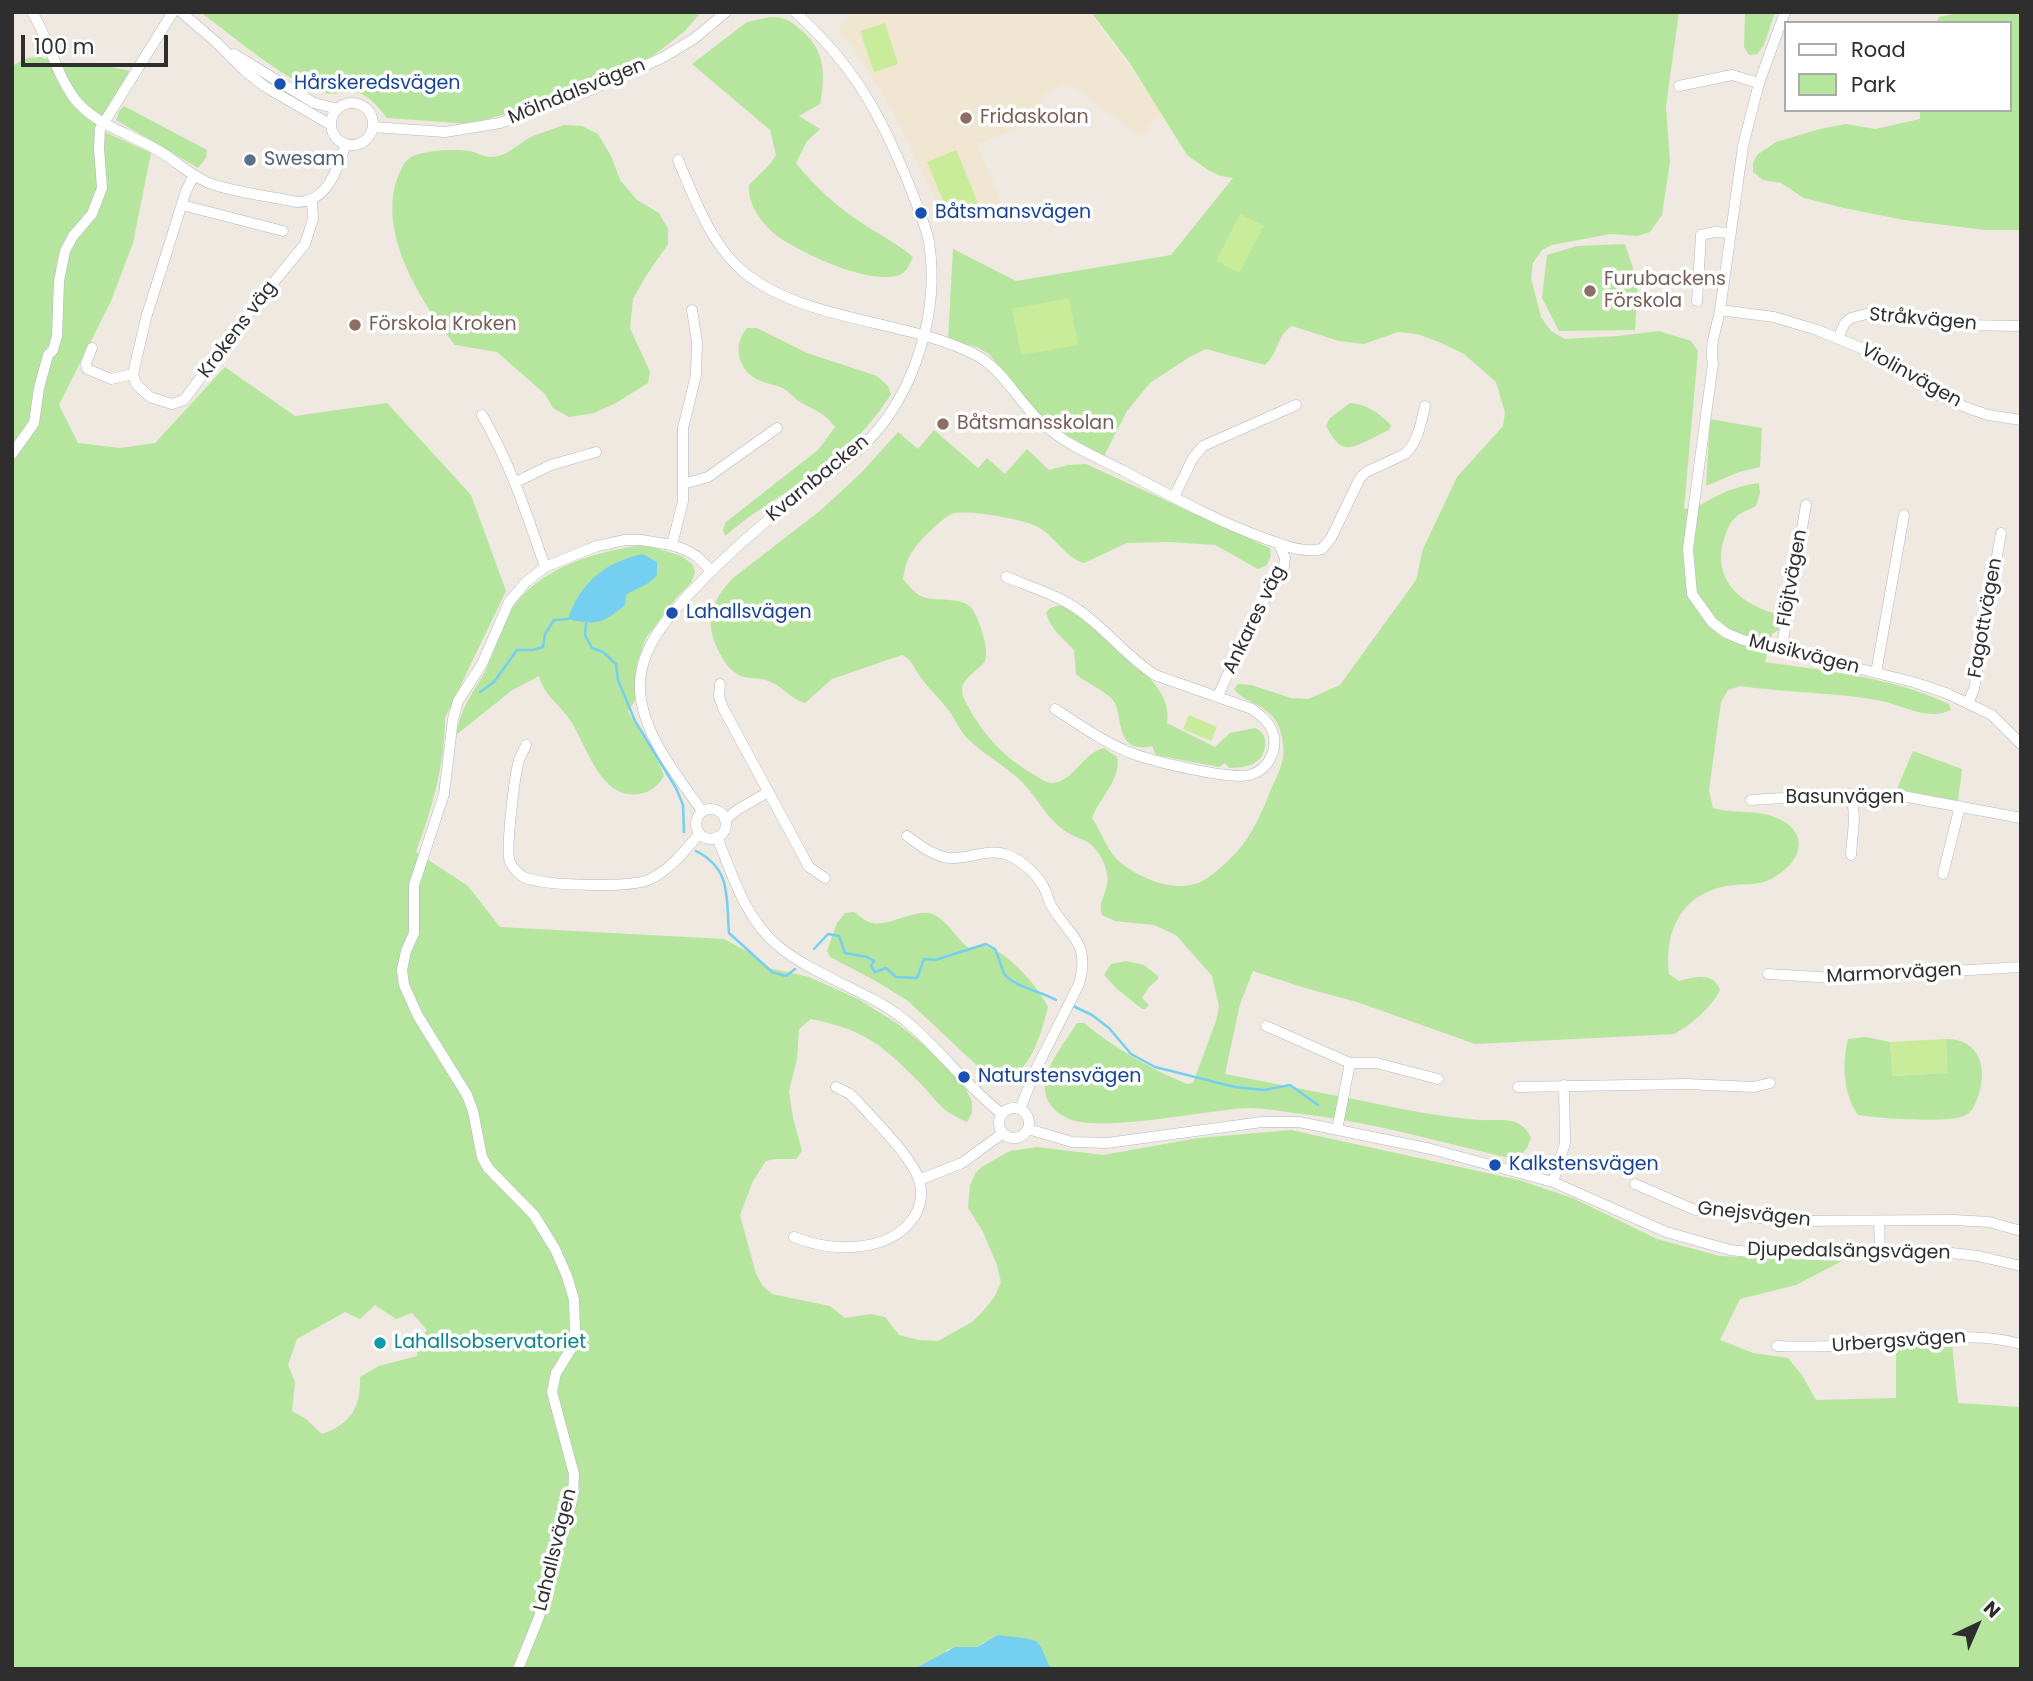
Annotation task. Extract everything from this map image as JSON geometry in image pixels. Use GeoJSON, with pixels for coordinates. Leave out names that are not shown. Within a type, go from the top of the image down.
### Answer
{"type":"FeatureCollection","features":[{"type":"Feature","properties":{"kind":"street"},"geometry":{"type":"LineString","coordinates":[[32,12],[74,97],[88,113],[162,153],[209,183],[297,202],[312,201]]}},
{"type":"Feature","properties":{"kind":"street"},"geometry":{"type":"LineString","coordinates":[[12,454],[34,423],[39,388],[48,355],[57,336],[59,281],[65,251],[73,236],[92,214],[102,188],[99,136],[104,122],[173,12]]}},
{"type":"Feature","properties":{"kind":"street"},"geometry":{"type":"LineString","coordinates":[[181,12],[264,86],[331,125]]}},
{"type":"Feature","properties":{"kind":"street","name":"Mölndalsvägen"},"geometry":{"type":"LineString","coordinates":[[373,127],[405,131],[445,131],[500,123],[582,93],[662,58],[695,38],[726,12]]}},
{"type":"Feature","properties":{"kind":"street","name":"Kvarnbacken"},"geometry":{"type":"LineString","coordinates":[[702,811],[650,731],[641,702],[640,678],[644,660],[654,638],[673,613],[712,571],[764,524],[866,444],[900,399],[923,337],[930,307],[931,260],[921,213],[892,145],[868,96],[841,59],[795,12]]}},
{"type":"Feature","properties":{"kind":"street","name":"Musikvägen"},"geometry":{"type":"LineString","coordinates":[[1785,12],[1759,83],[1743,146],[1718,325],[1718,355],[1713,363],[1688,549],[1692,594],[1712,622],[1726,633],[1780,651],[1913,682],[1993,715],[2021,744]]}},
{"type":"Feature","properties":{"kind":"street"},"geometry":{"type":"LineString","coordinates":[[216,42],[314,103],[338,108]]}},
{"type":"Feature","properties":{"kind":"street"},"geometry":{"type":"LineString","coordinates":[[1679,86],[1732,75],[1759,83]]}},
{"type":"Feature","properties":{"kind":"street"},"geometry":{"type":"LineString","coordinates":[[347,104],[362,106],[369,113],[373,127],[363,142],[356,145],[346,144],[335,137],[331,125],[332,117],[338,108],[347,104]]}},
{"type":"Feature","properties":{"kind":"street","name":"Krokens väg"},"geometry":{"type":"LineString","coordinates":[[134,374],[136,384],[150,397],[172,404],[184,400],[251,310],[305,244],[313,219],[312,201],[324,191],[346,144]]}},
{"type":"Feature","properties":{"kind":"street"},"geometry":{"type":"LineString","coordinates":[[678,160],[712,232],[731,260],[746,274],[788,298],[965,350],[984,360],[1031,413],[1057,435],[1174,497],[1279,544],[1301,550],[1322,549],[1340,522],[1360,478],[1366,472],[1409,450],[1420,426],[1425,406]]}},
{"type":"Feature","properties":{"kind":"street"},"geometry":{"type":"LineString","coordinates":[[92,348],[86,363],[87,369],[111,379],[134,374],[146,318],[194,175]]}},
{"type":"Feature","properties":{"kind":"street"},"geometry":{"type":"LineString","coordinates":[[182,205],[283,231]]}},
{"type":"Feature","properties":{"kind":"street"},"geometry":{"type":"LineString","coordinates":[[1697,301],[1701,235],[1730,233]]}},
{"type":"Feature","properties":{"kind":"street"},"geometry":{"type":"LineString","coordinates":[[672,545],[684,501],[683,428],[696,375],[692,310]]}},
{"type":"Feature","properties":{"kind":"street","name":"Violinvägen"},"geometry":{"type":"LineString","coordinates":[[1720,310],[1773,317],[1838,338],[1876,354],[1938,395],[1988,415],[2021,420]]}},
{"type":"Feature","properties":{"kind":"street","name":"Stråkvägen"},"geometry":{"type":"LineString","coordinates":[[1838,338],[1851,318],[1870,313],[1957,325],[2021,326]]}},
{"type":"Feature","properties":{"kind":"street"},"geometry":{"type":"LineString","coordinates":[[1174,497],[1193,458],[1203,446],[1296,405]]}},
{"type":"Feature","properties":{"kind":"street"},"geometry":{"type":"LineString","coordinates":[[482,415],[500,445],[516,482],[545,567]]}},
{"type":"Feature","properties":{"kind":"street"},"geometry":{"type":"LineString","coordinates":[[683,484],[708,477],[777,428]]}},
{"type":"Feature","properties":{"kind":"street"},"geometry":{"type":"LineString","coordinates":[[516,482],[551,465],[596,452]]}},
{"type":"Feature","properties":{"kind":"street","name":"Flöjtvägen"},"geometry":{"type":"LineString","coordinates":[[1780,651],[1806,505]]}},
{"type":"Feature","properties":{"kind":"street"},"geometry":{"type":"LineString","coordinates":[[1876,673],[1904,515]]}},
{"type":"Feature","properties":{"kind":"street","name":"Fagottvägen"},"geometry":{"type":"LineString","coordinates":[[1968,703],[1974,689],[2001,533]]}},
{"type":"Feature","properties":{"kind":"street","name":"Lahallsvägen"},"geometry":{"type":"LineString","coordinates":[[518,1669],[538,1617],[573,1497],[573,1474],[552,1391],[556,1373],[573,1344],[573,1300],[567,1276],[555,1249],[534,1215],[488,1168],[482,1157],[467,1095],[418,1016],[404,985],[402,970],[414,933],[414,885],[444,794],[454,710],[482,664],[516,592],[545,567],[597,546],[625,540],[672,545],[696,556],[712,571]]}},
{"type":"Feature","properties":{"kind":"street","name":"Ankares väg"},"geometry":{"type":"LineString","coordinates":[[1218,696],[1250,627],[1284,566],[1285,558],[1279,544]]}},
{"type":"Feature","properties":{"kind":"street","name":"Ankares väg"},"geometry":{"type":"LineString","coordinates":[[1006,577],[1055,597],[1080,611],[1155,675],[1252,709],[1264,717],[1271,727],[1274,736],[1272,754],[1267,764],[1256,773],[1247,776],[1229,775],[1134,754],[1090,732],[1055,709]]}},
{"type":"Feature","properties":{"kind":"street"},"geometry":{"type":"LineString","coordinates":[[720,684],[719,696],[723,708],[768,792],[809,867],[825,878]]}},
{"type":"Feature","properties":{"kind":"street"},"geometry":{"type":"LineString","coordinates":[[526,745],[519,760],[508,846],[509,861],[524,877],[539,881],[618,886],[644,882],[671,867],[699,834]]}},
{"type":"Feature","properties":{"kind":"street"},"geometry":{"type":"LineString","coordinates":[[725,820],[716,810],[702,811],[696,823],[699,834],[706,838],[717,837],[724,830],[725,820],[768,792]]}},
{"type":"Feature","properties":{"kind":"street"},"geometry":{"type":"LineString","coordinates":[[1849,794],[1854,803],[1850,855]]}},
{"type":"Feature","properties":{"kind":"street","name":"Basunvägen"},"geometry":{"type":"LineString","coordinates":[[1751,800],[1849,794],[1897,795],[2021,818]]}},
{"type":"Feature","properties":{"kind":"street"},"geometry":{"type":"LineString","coordinates":[[1943,874],[1960,806]]}},
{"type":"Feature","properties":{"kind":"street"},"geometry":{"type":"LineString","coordinates":[[906,836],[931,853],[949,858],[988,852],[1017,860],[1041,884],[1052,907],[1079,945],[1083,971],[1079,984],[1037,1067],[1020,1109]]}},
{"type":"Feature","properties":{"kind":"street"},"geometry":{"type":"LineString","coordinates":[[717,837],[747,906],[774,943],[789,954],[871,998],[904,1020],[1002,1114]]}},
{"type":"Feature","properties":{"kind":"street","name":"Marmorvägen"},"geometry":{"type":"LineString","coordinates":[[1768,974],[1834,978],[2021,967]]}},
{"type":"Feature","properties":{"kind":"street"},"geometry":{"type":"LineString","coordinates":[[1266,1026],[1350,1063],[1376,1063],[1438,1079]]}},
{"type":"Feature","properties":{"kind":"street"},"geometry":{"type":"LineString","coordinates":[[1337,1130],[1350,1063]]}},
{"type":"Feature","properties":{"kind":"street"},"geometry":{"type":"LineString","coordinates":[[1518,1087],[1686,1084],[1754,1087],[1770,1083]]}},
{"type":"Feature","properties":{"kind":"street"},"geometry":{"type":"LineString","coordinates":[[1553,1182],[1565,1143],[1564,1085]]}},
{"type":"Feature","properties":{"kind":"street"},"geometry":{"type":"LineString","coordinates":[[794,1237],[814,1245],[862,1246],[902,1231],[918,1210],[921,1194],[919,1180],[891,1140],[859,1102],[836,1087]]}},
{"type":"Feature","properties":{"kind":"street"},"geometry":{"type":"LineString","coordinates":[[1010,1109],[1020,1109],[1028,1117],[1028,1129],[1018,1138],[1010,1137],[1003,1133],[1000,1124],[1002,1114],[1010,1109]]}},
{"type":"Feature","properties":{"kind":"street","name":"Djupedalsängsvägen"},"geometry":{"type":"LineString","coordinates":[[1028,1129],[1083,1143],[1107,1143],[1262,1122],[1299,1122],[1482,1161],[1553,1182],[1666,1232],[1730,1250],[1758,1253],[1880,1249],[1951,1252],[2021,1266]]}},
{"type":"Feature","properties":{"kind":"street"},"geometry":{"type":"LineString","coordinates":[[919,1180],[962,1163],[1003,1133]]}},
{"type":"Feature","properties":{"kind":"street","name":"Gnejsvägen"},"geometry":{"type":"LineString","coordinates":[[1635,1184],[1695,1210],[1784,1221],[1981,1221],[2021,1231]]}},
{"type":"Feature","properties":{"kind":"street"},"geometry":{"type":"LineString","coordinates":[[1879,1222],[1880,1249]]}},
{"type":"Feature","properties":{"kind":"street","name":"Urbergsvägen"},"geometry":{"type":"LineString","coordinates":[[1777,1346],[1810,1348],[1962,1336],[1997,1338],[2021,1344]]}},
{"type":"Feature","properties":{"kind":"shaded area","name":"Fridaskolan"},"geometry":{"type":"Polygon","coordinates":[[[853,12],[1089,12],[1162,111],[1141,137],[1068,83],[1046,93],[1034,123],[976,144],[1003,204],[948,224],[894,113],[853,47],[838,30],[853,12]]]}},
{"type":"Feature","properties":{"kind":"green space"},"geometry":{"type":"Polygon","coordinates":[[[200,12],[701,12],[685,31],[654,55],[588,86],[537,105],[470,124],[387,118],[373,102],[359,93],[326,94],[317,91],[271,65],[200,12]]]}},
{"type":"Feature","properties":{"kind":"green space"},"geometry":{"type":"Polygon","coordinates":[[[1091,12],[1679,12],[1666,106],[1670,162],[1662,215],[1650,232],[1638,236],[1610,234],[1552,245],[1542,250],[1533,263],[1531,278],[1541,317],[1551,331],[1565,339],[1659,331],[1691,341],[1698,351],[1684,509],[1730,490],[1759,483],[1760,493],[1756,506],[1732,521],[1721,554],[1726,579],[1733,589],[1754,605],[1781,615],[1782,628],[1772,634],[1765,662],[1882,681],[1949,704],[1951,710],[1934,714],[1916,712],[1882,701],[1847,696],[1740,686],[1728,690],[1721,702],[1709,790],[1713,808],[1762,813],[1777,818],[1796,832],[1798,850],[1788,867],[1769,880],[1711,890],[1687,906],[1679,917],[1669,943],[1669,974],[1679,981],[1697,977],[1708,978],[1717,984],[1720,990],[1700,1015],[1674,1034],[1475,1044],[1357,1002],[1253,971],[1240,1004],[1225,1074],[1421,1112],[1465,1119],[1516,1122],[1531,1138],[1518,1158],[1354,1122],[1262,1109],[1231,1109],[1126,1122],[1080,1122],[1065,1117],[1052,1107],[1046,1096],[1045,1084],[1054,1059],[1077,1023],[1084,1023],[1121,1050],[1159,1071],[1187,1084],[1193,1083],[1219,1006],[1212,976],[1176,935],[1154,925],[1115,921],[1102,915],[1107,878],[1098,852],[1090,843],[1059,826],[1022,782],[968,739],[910,661],[902,655],[832,679],[805,703],[768,681],[735,673],[716,646],[712,635],[711,615],[725,587],[821,510],[862,472],[898,432],[918,449],[934,430],[978,468],[987,458],[1005,474],[1027,449],[1049,470],[1086,464],[1270,548],[1271,555],[1267,565],[1258,569],[1215,545],[1169,542],[1127,543],[1084,563],[1031,524],[962,512],[950,515],[932,529],[914,549],[906,567],[903,579],[917,594],[964,603],[973,610],[983,635],[986,656],[985,661],[965,682],[962,693],[983,730],[1005,754],[1049,783],[1066,778],[1096,751],[1104,748],[1117,757],[1118,765],[1113,781],[1092,818],[1108,848],[1121,863],[1156,882],[1185,886],[1210,876],[1245,842],[1262,811],[1282,761],[1283,743],[1276,721],[1267,711],[1234,689],[1238,684],[1251,685],[1291,698],[1308,699],[1340,685],[1416,580],[1423,549],[1457,477],[1503,426],[1505,413],[1496,382],[1464,354],[1417,334],[1398,332],[1364,344],[1339,341],[1292,326],[1283,334],[1273,356],[1265,365],[1206,349],[1150,383],[1127,411],[1104,456],[1041,417],[989,354],[977,347],[948,341],[953,249],[1016,281],[1171,255],[1233,178],[1208,170],[1187,155],[1129,62],[1091,12]]]}},
{"type":"Feature","properties":{"kind":"green space"},"geometry":{"type":"Polygon","coordinates":[[[1745,12],[1775,12],[1764,45],[1757,54],[1749,55],[1744,47],[1745,12]]]}},
{"type":"Feature","properties":{"kind":"green space"},"geometry":{"type":"Polygon","coordinates":[[[1963,12],[2021,12],[2021,230],[1986,230],[1904,220],[1844,208],[1804,198],[1781,183],[1763,180],[1753,172],[1757,155],[1776,142],[1820,129],[1846,124],[1875,129],[1920,119],[1920,112],[2012,112],[2012,21],[1937,21],[1939,17],[1963,12]]]}},
{"type":"Feature","properties":{"kind":"green space"},"geometry":{"type":"Polygon","coordinates":[[[770,17],[786,20],[800,29],[815,45],[822,63],[820,104],[799,116],[820,129],[807,141],[796,163],[835,203],[913,257],[907,269],[899,275],[883,277],[853,272],[820,259],[774,233],[754,208],[749,185],[776,155],[770,130],[692,64],[747,22],[770,17]]]}},
{"type":"Feature","properties":{"kind":"green space"},"geometry":{"type":"Polygon","coordinates":[[[885,23],[898,64],[874,72],[860,31],[885,23]]]}},
{"type":"Feature","properties":{"kind":"green space"},"geometry":{"type":"Polygon","coordinates":[[[40,57],[81,67],[97,64],[131,71],[96,128],[151,153],[133,243],[111,301],[59,405],[78,443],[120,448],[155,443],[225,367],[295,416],[387,403],[471,495],[506,591],[445,718],[436,786],[416,852],[468,886],[500,927],[724,939],[750,953],[769,968],[809,977],[858,999],[898,1024],[924,1045],[965,1087],[972,1102],[972,1113],[967,1122],[945,1109],[905,1068],[858,1033],[811,1019],[799,1029],[797,1059],[789,1091],[802,1151],[796,1159],[766,1161],[753,1181],[740,1215],[756,1274],[772,1294],[830,1306],[845,1318],[871,1314],[885,1317],[899,1335],[938,1341],[972,1322],[995,1296],[1001,1282],[983,1232],[968,1208],[970,1185],[976,1172],[983,1166],[1010,1151],[1037,1147],[1103,1155],[1198,1138],[1291,1130],[1519,1180],[1575,1199],[1657,1239],[1720,1256],[1842,1261],[1796,1285],[1740,1299],[1720,1340],[1753,1353],[1788,1358],[1802,1375],[1816,1400],[1896,1398],[1896,1348],[1952,1344],[1958,1403],[2021,1407],[2021,1669],[1052,1669],[1038,1643],[1012,1638],[984,1642],[977,1647],[948,1649],[942,1655],[914,1669],[12,1669],[12,66],[27,58],[40,57]],[[375,1305],[360,1319],[345,1312],[297,1339],[288,1365],[295,1382],[292,1411],[306,1419],[322,1434],[347,1419],[359,1397],[360,1377],[379,1366],[417,1356],[418,1342],[427,1330],[412,1313],[396,1319],[375,1305]]]}},
{"type":"Feature","properties":{"kind":"green space"},"geometry":{"type":"Polygon","coordinates":[[[124,106],[207,150],[206,158],[198,168],[116,120],[124,106]]]}},
{"type":"Feature","properties":{"kind":"green space"},"geometry":{"type":"Polygon","coordinates":[[[564,125],[582,126],[598,134],[611,156],[620,180],[637,200],[659,213],[668,229],[668,244],[633,299],[630,328],[650,372],[648,383],[594,413],[569,417],[553,408],[545,394],[497,352],[455,345],[429,308],[405,265],[393,219],[393,196],[399,174],[405,162],[413,156],[457,150],[496,157],[533,136],[564,125]]]}},
{"type":"Feature","properties":{"kind":"green space"},"geometry":{"type":"Polygon","coordinates":[[[956,150],[981,210],[952,222],[927,162],[956,150]]]}},
{"type":"Feature","properties":{"kind":"green space"},"geometry":{"type":"Polygon","coordinates":[[[1240,214],[1264,226],[1239,273],[1216,261],[1240,214]]]}},
{"type":"Feature","properties":{"kind":"green space","name":"Furubackens Förskola"},"geometry":{"type":"Polygon","coordinates":[[[1625,244],[1638,283],[1635,330],[1559,331],[1542,298],[1547,255],[1577,246],[1625,244]]]}},
{"type":"Feature","properties":{"kind":"green space"},"geometry":{"type":"Polygon","coordinates":[[[1069,298],[1078,345],[1021,355],[1012,309],[1069,298]]]}},
{"type":"Feature","properties":{"kind":"green space"},"geometry":{"type":"Polygon","coordinates":[[[747,328],[757,328],[807,353],[877,376],[888,386],[891,394],[867,427],[837,457],[725,536],[723,530],[726,522],[818,450],[835,427],[823,415],[783,388],[761,381],[747,372],[740,359],[739,343],[747,328]]]}},
{"type":"Feature","properties":{"kind":"green space"},"geometry":{"type":"Polygon","coordinates":[[[1350,403],[1362,405],[1377,413],[1391,425],[1389,430],[1351,447],[1341,445],[1326,426],[1330,418],[1350,403]]]}},
{"type":"Feature","properties":{"kind":"green space"},"geometry":{"type":"Polygon","coordinates":[[[1710,419],[1762,428],[1760,467],[1739,472],[1706,486],[1710,419]]]}},
{"type":"Feature","properties":{"kind":"green space"},"geometry":{"type":"Polygon","coordinates":[[[646,545],[682,556],[693,565],[695,572],[691,583],[676,598],[646,638],[637,663],[635,701],[628,711],[661,768],[664,776],[657,786],[643,793],[626,794],[605,780],[596,769],[570,720],[548,694],[539,676],[511,691],[456,735],[464,710],[485,672],[507,619],[528,590],[558,569],[575,562],[611,551],[646,545]]]}},
{"type":"Feature","properties":{"kind":"green space"},"geometry":{"type":"Polygon","coordinates":[[[1061,605],[1096,631],[1154,683],[1166,704],[1167,723],[1215,747],[1230,733],[1255,728],[1262,733],[1265,740],[1261,757],[1247,766],[1229,768],[1225,763],[1219,767],[1156,755],[1152,746],[1139,747],[1131,744],[1125,739],[1116,705],[1104,692],[1076,674],[1074,650],[1048,619],[1046,613],[1050,608],[1061,605]]]}},
{"type":"Feature","properties":{"kind":"green space"},"geometry":{"type":"Polygon","coordinates":[[[1189,715],[1217,727],[1211,741],[1183,729],[1189,715]]]}},
{"type":"Feature","properties":{"kind":"green space"},"geometry":{"type":"Polygon","coordinates":[[[1913,751],[1962,769],[1958,801],[1897,789],[1913,751]]]}},
{"type":"Feature","properties":{"kind":"green space"},"geometry":{"type":"Polygon","coordinates":[[[854,912],[868,921],[880,924],[918,913],[932,914],[942,920],[969,948],[983,946],[994,949],[1012,962],[1037,989],[1048,1007],[1035,1048],[1024,1066],[1009,1080],[998,1079],[985,1073],[908,1001],[830,957],[827,951],[837,923],[845,913],[854,912]]]}},
{"type":"Feature","properties":{"kind":"green space"},"geometry":{"type":"Polygon","coordinates":[[[1126,961],[1144,965],[1158,976],[1142,998],[1149,1005],[1145,1009],[1116,988],[1104,975],[1111,964],[1126,961]]]}},
{"type":"Feature","properties":{"kind":"green space"},"geometry":{"type":"Polygon","coordinates":[[[1866,1037],[1890,1042],[1893,1076],[1947,1073],[1946,1039],[1967,1044],[1978,1057],[1982,1076],[1978,1097],[1972,1109],[1958,1118],[1930,1120],[1858,1115],[1849,1097],[1845,1058],[1848,1039],[1866,1037]]]}},
{"type":"Feature","properties":{"kind":"green space"},"geometry":{"type":"Polygon","coordinates":[[[1946,1039],[1948,1073],[1892,1076],[1890,1042],[1946,1039]]]}},
{"type":"Feature","properties":{"kind":"water"},"geometry":{"type":"Polygon","coordinates":[[[643,554],[657,562],[657,575],[647,584],[626,595],[625,605],[599,621],[568,619],[579,595],[596,576],[617,562],[643,554]]]}},
{"type":"Feature","properties":{"kind":"water"},"geometry":{"type":"Polygon","coordinates":[[[998,1635],[1036,1641],[1052,1669],[914,1669],[955,1647],[977,1647],[998,1635]]]}},
{"type":"Feature","properties":{"kind":"waterway"},"geometry":{"type":"LineString","coordinates":[[480,692],[494,682],[517,650],[543,647],[545,634],[554,620],[568,619]]}},
{"type":"Feature","properties":{"kind":"waterway"},"geometry":{"type":"LineString","coordinates":[[586,624],[585,635],[592,648],[603,652],[616,664],[618,680],[635,721],[676,788],[683,805],[684,832]]}},
{"type":"Feature","properties":{"kind":"waterway"},"geometry":{"type":"LineString","coordinates":[[696,851],[708,858],[721,876],[727,896],[729,933],[772,972],[786,976],[795,969]]}},
{"type":"Feature","properties":{"kind":"waterway"},"geometry":{"type":"LineString","coordinates":[[814,949],[828,934],[839,936],[845,953],[874,961],[871,966],[875,972],[886,968],[896,977],[917,978],[924,959],[935,960],[986,944],[995,949],[1009,979],[1056,1000]]}},
{"type":"Feature","properties":{"kind":"waterway"},"geometry":{"type":"LineString","coordinates":[[1073,1006],[1092,1015],[1109,1028],[1131,1054],[1155,1067],[1235,1087],[1264,1090],[1290,1085],[1318,1105]]}},
{"type":"Feature","properties":{"kind":"place","name":"Hårskeredsvägen"},"geometry":{"type":"Point","coordinates":[280,84]}},
{"type":"Feature","properties":{"kind":"place","name":"Fridaskolan"},"geometry":{"type":"Point","coordinates":[966,118]}},
{"type":"Feature","properties":{"kind":"place","name":"Swesam"},"geometry":{"type":"Point","coordinates":[250,160]}},
{"type":"Feature","properties":{"kind":"place","name":"Båtsmansvägen"},"geometry":{"type":"Point","coordinates":[921,213]}},
{"type":"Feature","properties":{"kind":"place","name":"Furubackens Förskola"},"geometry":{"type":"Point","coordinates":[1590,291]}},
{"type":"Feature","properties":{"kind":"place","name":"Förskola Kroken"},"geometry":{"type":"Point","coordinates":[355,325]}},
{"type":"Feature","properties":{"kind":"place","name":"Båtsmansskolan"},"geometry":{"type":"Point","coordinates":[943,424]}},
{"type":"Feature","properties":{"kind":"place","name":"Lahallsvägen"},"geometry":{"type":"Point","coordinates":[672,613]}},
{"type":"Feature","properties":{"kind":"place","name":"Naturstensvägen"},"geometry":{"type":"Point","coordinates":[964,1077]}},
{"type":"Feature","properties":{"kind":"place","name":"Kalkstensvägen"},"geometry":{"type":"Point","coordinates":[1495,1165]}},
{"type":"Feature","properties":{"kind":"place","name":"Lahallsobservatoriet"},"geometry":{"type":"Point","coordinates":[380,1343]}}]}
